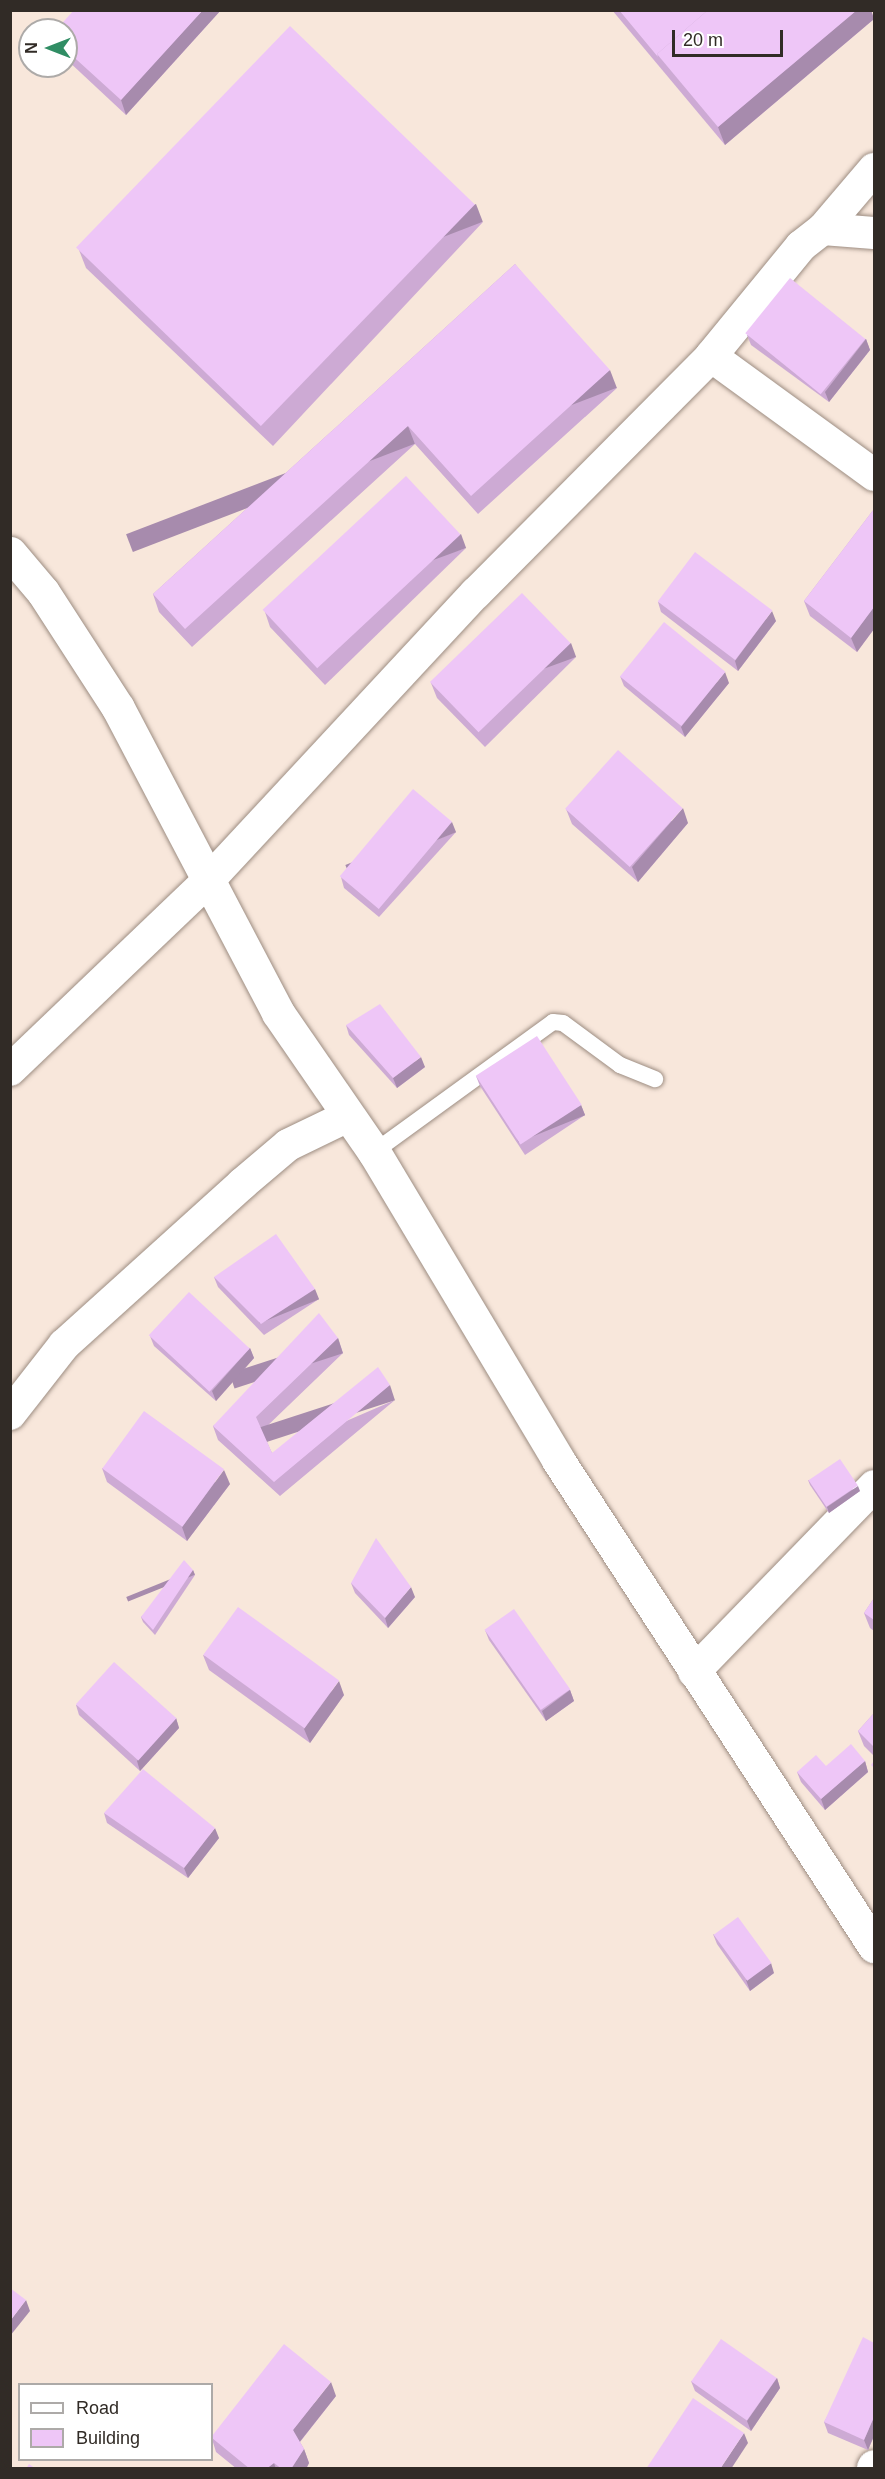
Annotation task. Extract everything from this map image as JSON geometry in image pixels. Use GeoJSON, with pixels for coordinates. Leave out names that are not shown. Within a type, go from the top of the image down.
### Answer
{"type":"FeatureCollection","features":[{"type":"Feature","properties":{"kind":"street"},"geometry":{"type":"LineString","coordinates":[[10,1070],[208,881],[476,593],[711,356],[801,246],[823,229],[874,169]]}},
{"type":"Feature","properties":{"kind":"street"},"geometry":{"type":"LineString","coordinates":[[823,229],[874,233]]}},
{"type":"Feature","properties":{"kind":"street"},"geometry":{"type":"LineString","coordinates":[[711,356],[874,475]]}},
{"type":"Feature","properties":{"kind":"street"},"geometry":{"type":"LineString","coordinates":[[10,553],[43,592],[118,708],[278,1013],[374,1152],[558,1460],[874,1946]]}},
{"type":"Feature","properties":{"kind":"street"},"geometry":{"type":"LineString","coordinates":[[10,1414],[64,1345],[233,1191],[288,1146],[348,1116]]}},
{"type":"Feature","properties":{"kind":"street"},"geometry":{"type":"LineString","coordinates":[[694,1672],[874,1486]]}},
{"type":"Feature","properties":{"kind":"lane"},"geometry":{"type":"LineString","coordinates":[[374,1152],[553,1022],[563,1023],[620,1065],[655,1079]]}},
{"type":"Feature","properties":{"kind":"building"},"geometry":{"type":"Polygon","coordinates":[[[74,10],[203,10],[121,100],[78,61],[78,18],[67,18],[74,10]]]}},
{"type":"Feature","properties":{"kind":"building"},"geometry":{"type":"Polygon","coordinates":[[[619,10],[708,10],[657,54],[658,57],[619,10]]]}},
{"type":"Feature","properties":{"kind":"building"},"geometry":{"type":"Polygon","coordinates":[[[708,10],[857,10],[718,127],[657,54],[708,10]]]}},
{"type":"Feature","properties":{"kind":"building"},"geometry":{"type":"Polygon","coordinates":[[[290,26],[475,205],[261,426],[76,248],[290,26]]]}},
{"type":"Feature","properties":{"kind":"building"},"geometry":{"type":"Polygon","coordinates":[[[515,264],[610,370],[471,496],[408,426],[185,629],[153,594],[515,264]]]}},
{"type":"Feature","properties":{"kind":"building"},"geometry":{"type":"Polygon","coordinates":[[[790,278],[865,339],[821,394],[745,333],[790,278]]]}},
{"type":"Feature","properties":{"kind":"building"},"geometry":{"type":"Polygon","coordinates":[[[406,476],[461,535],[317,668],[263,610],[406,476]]]}},
{"type":"Feature","properties":{"kind":"building"},"geometry":{"type":"Polygon","coordinates":[[[874,509],[874,607],[851,638],[804,601],[874,509]]]}},
{"type":"Feature","properties":{"kind":"building"},"geometry":{"type":"Polygon","coordinates":[[[695,552],[772,610],[735,660],[658,602],[695,552]]]}},
{"type":"Feature","properties":{"kind":"building"},"geometry":{"type":"Polygon","coordinates":[[[522,593],[571,643],[479,732],[430,682],[522,593]]]}},
{"type":"Feature","properties":{"kind":"building"},"geometry":{"type":"Polygon","coordinates":[[[664,622],[725,672],[681,726],[620,676],[664,622]]]}},
{"type":"Feature","properties":{"kind":"building"},"geometry":{"type":"Polygon","coordinates":[[[618,750],[683,808],[630,867],[565,809],[618,750]]]}},
{"type":"Feature","properties":{"kind":"building"},"geometry":{"type":"Polygon","coordinates":[[[413,789],[452,822],[379,909],[340,876],[413,789]]]}},
{"type":"Feature","properties":{"kind":"building"},"geometry":{"type":"Polygon","coordinates":[[[380,1004],[421,1057],[393,1078],[346,1025],[380,1004]]]}},
{"type":"Feature","properties":{"kind":"building"},"geometry":{"type":"Polygon","coordinates":[[[537,1036],[582,1105],[520,1145],[476,1076],[537,1036]]]}},
{"type":"Feature","properties":{"kind":"building"},"geometry":{"type":"Polygon","coordinates":[[[276,1234],[315,1289],[261,1324],[214,1277],[276,1234]]]}},
{"type":"Feature","properties":{"kind":"building"},"geometry":{"type":"Polygon","coordinates":[[[189,1292],[250,1349],[209,1392],[149,1335],[189,1292]]]}},
{"type":"Feature","properties":{"kind":"building"},"geometry":{"type":"Polygon","coordinates":[[[319,1313],[338,1338],[256,1417],[272,1453],[378,1367],[390,1385],[274,1482],[213,1426],[319,1313]]]}},
{"type":"Feature","properties":{"kind":"building"},"geometry":{"type":"Polygon","coordinates":[[[144,1411],[224,1469],[182,1527],[102,1468],[144,1411]]]}},
{"type":"Feature","properties":{"kind":"building"},"geometry":{"type":"Polygon","coordinates":[[[840,1459],[858,1486],[826,1507],[808,1480],[840,1459]]]}},
{"type":"Feature","properties":{"kind":"building"},"geometry":{"type":"Polygon","coordinates":[[[376,1538],[411,1587],[385,1618],[351,1583],[376,1538]]]}},
{"type":"Feature","properties":{"kind":"building"},"geometry":{"type":"Polygon","coordinates":[[[184,1560],[193,1570],[153,1630],[141,1617],[184,1560]]]}},
{"type":"Feature","properties":{"kind":"building"},"geometry":{"type":"Polygon","coordinates":[[[874,1598],[874,1620],[864,1613],[874,1598]]]}},
{"type":"Feature","properties":{"kind":"building"},"geometry":{"type":"Polygon","coordinates":[[[238,1607],[339,1680],[304,1728],[203,1655],[238,1607]]]}},
{"type":"Feature","properties":{"kind":"building"},"geometry":{"type":"Polygon","coordinates":[[[514,1609],[570,1689],[541,1710],[485,1630],[514,1609]]]}},
{"type":"Feature","properties":{"kind":"building"},"geometry":{"type":"Polygon","coordinates":[[[114,1662],[176,1718],[138,1761],[76,1704],[114,1662]]]}},
{"type":"Feature","properties":{"kind":"building"},"geometry":{"type":"Polygon","coordinates":[[[874,1713],[874,1747],[858,1731],[874,1713]]]}},
{"type":"Feature","properties":{"kind":"building"},"geometry":{"type":"Polygon","coordinates":[[[851,1744],[865,1761],[821,1799],[797,1772],[816,1755],[826,1766],[851,1744]]]}},
{"type":"Feature","properties":{"kind":"building"},"geometry":{"type":"Polygon","coordinates":[[[143,1769],[215,1828],[184,1868],[104,1813],[143,1769]]]}},
{"type":"Feature","properties":{"kind":"building"},"geometry":{"type":"Polygon","coordinates":[[[738,1917],[772,1963],[747,1981],[714,1935],[738,1917]]]}},
{"type":"Feature","properties":{"kind":"building"},"geometry":{"type":"Polygon","coordinates":[[[10,2288],[26,2300],[10,2321],[10,2288]]]}},
{"type":"Feature","properties":{"kind":"building"},"geometry":{"type":"Polygon","coordinates":[[[863,2337],[874,2343],[874,2417],[864,2440],[824,2422],[863,2337]]]}},
{"type":"Feature","properties":{"kind":"building"},"geometry":{"type":"Polygon","coordinates":[[[721,2339],[777,2378],[747,2421],[691,2382],[721,2339]]]}},
{"type":"Feature","properties":{"kind":"building"},"geometry":{"type":"Polygon","coordinates":[[[284,2344],[331,2382],[293,2430],[304,2449],[291,2469],[282,2469],[274,2463],[266,2469],[250,2469],[213,2439],[213,2435],[284,2344]]]}},
{"type":"Feature","properties":{"kind":"building"},"geometry":{"type":"Polygon","coordinates":[[[693,2398],[744,2433],[720,2469],[646,2469],[693,2398]]]}},
{"type":"Feature","properties":{"kind":"building"},"geometry":{"type":"Polygon","coordinates":[[[29,2464],[36,2469],[26,2469],[29,2464]]]}}]}
